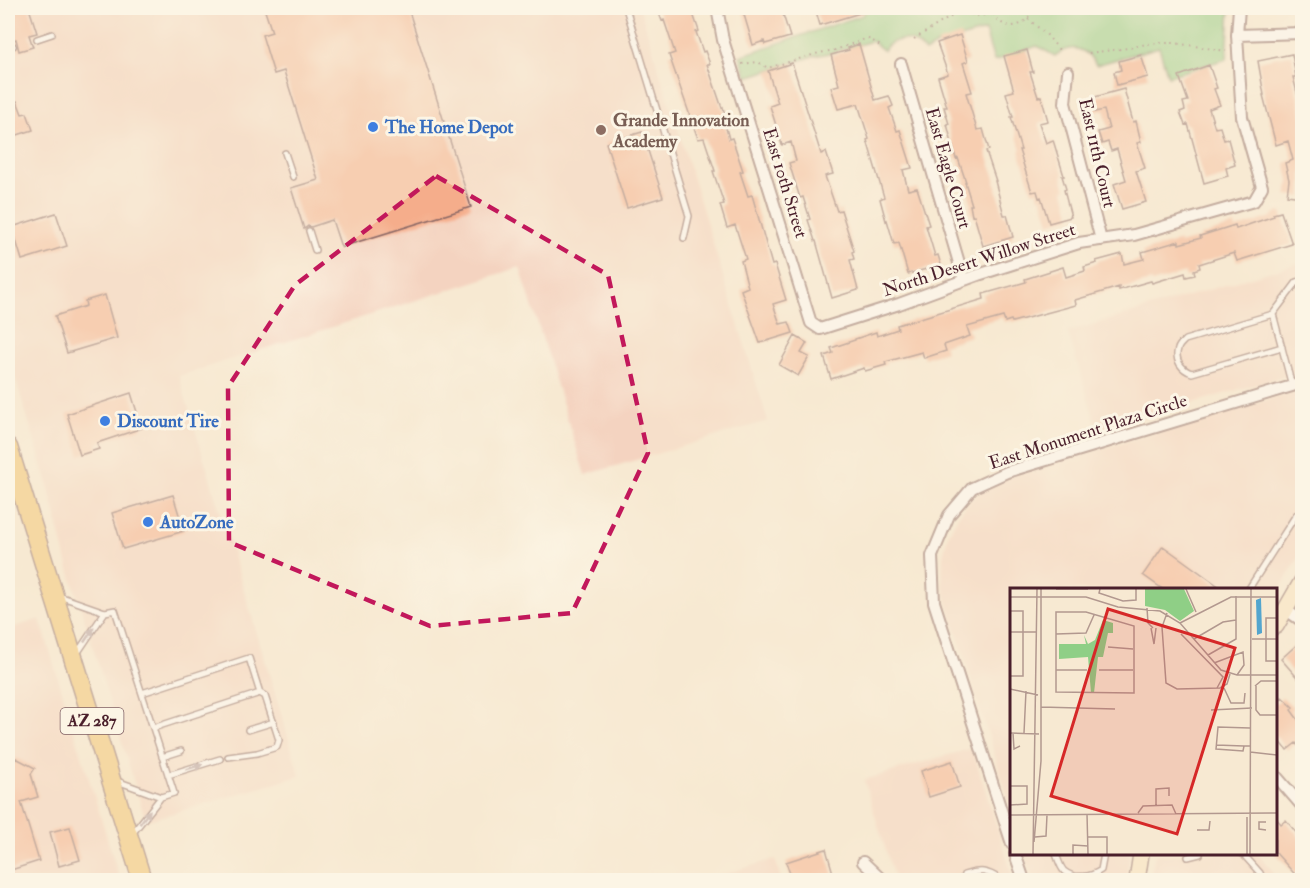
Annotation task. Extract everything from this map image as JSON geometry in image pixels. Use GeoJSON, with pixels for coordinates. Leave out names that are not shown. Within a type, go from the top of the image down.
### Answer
{"type":"FeatureCollection","features":[{"type":"Feature","properties":{"kind":"main road","name":"AZ 287"},"geometry":{"type":"LineString","coordinates":[[8,447],[142,880]]}},
{"type":"Feature","properties":{"kind":"street","name":"East 10th Street"},"geometry":{"type":"LineString","coordinates":[[717,8],[723,40],[811,323],[820,329]]}},
{"type":"Feature","properties":{"kind":"street"},"geometry":{"type":"LineString","coordinates":[[1239,8],[1237,35],[1302,33]]}},
{"type":"Feature","properties":{"kind":"street","name":"North Desert Willow Street"},"geometry":{"type":"LineString","coordinates":[[820,329],[1079,243],[1134,235],[1254,201],[1262,187],[1242,117],[1237,35]]}},
{"type":"Feature","properties":{"kind":"street","name":"East Eagle Court"},"geometry":{"type":"LineString","coordinates":[[901,64],[964,280]]}},
{"type":"Feature","properties":{"kind":"street","name":"East 11th Court"},"geometry":{"type":"LineString","coordinates":[[1068,72],[1065,103],[1101,240]]}},
{"type":"Feature","properties":{"kind":"street","name":"East Monument Plaza Circle"},"geometry":{"type":"LineString","coordinates":[[1010,841],[934,602],[932,556],[949,515],[972,488],[1007,472],[1297,384]]}},
{"type":"Feature","properties":{"kind":"street"},"geometry":{"type":"LineString","coordinates":[[1277,623],[1302,582]]}},
{"type":"Feature","properties":{"kind":"street"},"geometry":{"type":"LineString","coordinates":[[1286,610],[1302,621]]}},
{"type":"Feature","properties":{"kind":"street"},"geometry":{"type":"LineString","coordinates":[[1277,778],[1302,806]]}},
{"type":"Feature","properties":{"kind":"street"},"geometry":{"type":"LineString","coordinates":[[1015,855],[1023,880]]}},
{"type":"Feature","properties":{"kind":"street"},"geometry":{"type":"LineString","coordinates":[[1137,880],[1140,855]]}},
{"type":"Feature","properties":{"kind":"street"},"geometry":{"type":"LineString","coordinates":[[863,862],[882,880]]}},
{"type":"Feature","properties":{"kind":"lane"},"geometry":{"type":"LineString","coordinates":[[626,8],[689,216],[684,238]]}},
{"type":"Feature","properties":{"kind":"lane"},"geometry":{"type":"LineString","coordinates":[[37,39],[52,34]]}},
{"type":"Feature","properties":{"kind":"lane"},"geometry":{"type":"LineString","coordinates":[[285,153],[293,177]]}},
{"type":"Feature","properties":{"kind":"lane"},"geometry":{"type":"LineString","coordinates":[[309,231],[315,250]]}},
{"type":"Feature","properties":{"kind":"lane"},"geometry":{"type":"LineString","coordinates":[[1282,347],[1192,373],[1185,371],[1178,361],[1178,349],[1185,340],[1273,314],[1297,282],[1302,280]]}},
{"type":"Feature","properties":{"kind":"lane"},"geometry":{"type":"LineString","coordinates":[[1273,314],[1282,347],[1297,384]]}},
{"type":"Feature","properties":{"kind":"lane"},"geometry":{"type":"LineString","coordinates":[[1249,588],[1296,515]]}},
{"type":"Feature","properties":{"kind":"lane"},"geometry":{"type":"LineString","coordinates":[[52,593],[105,612],[115,609],[174,793],[161,797],[129,838]]}},
{"type":"Feature","properties":{"kind":"lane"},"geometry":{"type":"LineString","coordinates":[[73,659],[105,612]]}},
{"type":"Feature","properties":{"kind":"lane"},"geometry":{"type":"LineString","coordinates":[[142,693],[249,658],[260,693]]}},
{"type":"Feature","properties":{"kind":"lane"},"geometry":{"type":"LineString","coordinates":[[153,728],[260,693],[266,696],[279,740],[277,747],[228,757]]}},
{"type":"Feature","properties":{"kind":"lane"},"geometry":{"type":"LineString","coordinates":[[248,730],[274,722]]}},
{"type":"Feature","properties":{"kind":"lane"},"geometry":{"type":"LineString","coordinates":[[162,757],[181,751]]}},
{"type":"Feature","properties":{"kind":"lane"},"geometry":{"type":"LineString","coordinates":[[168,775],[220,759]]}},
{"type":"Feature","properties":{"kind":"lane"},"geometry":{"type":"LineString","coordinates":[[110,778],[161,797]]}},
{"type":"Feature","properties":{"kind":"lane"},"geometry":{"type":"LineString","coordinates":[[1056,855],[1065,872],[1086,877],[1101,870],[1104,855]]}},
{"type":"Feature","properties":{"kind":"lane"},"geometry":{"type":"LineString","coordinates":[[1188,857],[1196,855]]}},
{"type":"Feature","properties":{"kind":"lane"},"geometry":{"type":"LineString","coordinates":[[1245,855],[1263,880]]}},
{"type":"Feature","properties":{"kind":"lane"},"geometry":{"type":"LineString","coordinates":[[964,875],[977,871],[991,873],[1001,880]]}},
{"type":"Feature","properties":{"kind":"path"},"geometry":{"type":"LineString","coordinates":[[977,8],[978,17]]}},
{"type":"Feature","properties":{"kind":"path"},"geometry":{"type":"LineString","coordinates":[[992,8],[993,13],[1006,26],[1019,25],[1027,18],[1032,8]]}},
{"type":"Feature","properties":{"kind":"path"},"geometry":{"type":"LineString","coordinates":[[914,39],[961,9],[978,17],[993,13]]}},
{"type":"Feature","properties":{"kind":"path"},"geometry":{"type":"LineString","coordinates":[[1027,18],[1046,34],[1060,51]]}},
{"type":"Feature","properties":{"kind":"path"},"geometry":{"type":"LineString","coordinates":[[744,63],[758,62],[768,68],[835,50],[865,39],[870,39],[883,48]]}},
{"type":"Feature","properties":{"kind":"path"},"geometry":{"type":"LineString","coordinates":[[1089,53],[1161,43],[1226,51]]}},
{"type":"Feature","properties":{"kind":"highlighted area"},"geometry":{"type":"Polygon","coordinates":[[[436,176],[608,275],[648,453],[572,613],[430,626],[229,542],[228,387],[295,285],[436,176]]]}},
{"type":"Feature","properties":{"kind":"shaded area"},"geometry":{"type":"Polygon","coordinates":[[[8,8],[640,8],[768,421],[585,475],[520,267],[179,376],[300,776],[146,821],[68,566],[47,481],[8,355],[8,8]]]}},
{"type":"Feature","properties":{"kind":"shaded area"},"geometry":{"type":"Polygon","coordinates":[[[1302,262],[1302,371],[1098,431],[1068,332],[1302,262]]]}},
{"type":"Feature","properties":{"kind":"shaded area"},"geometry":{"type":"Polygon","coordinates":[[[1302,389],[1302,553],[1277,593],[1277,588],[1010,588],[1010,805],[942,582],[943,556],[948,535],[958,516],[970,501],[986,488],[1007,477],[1302,389]]]}},
{"type":"Feature","properties":{"kind":"shaded area"},"geometry":{"type":"Polygon","coordinates":[[[40,619],[120,880],[8,880],[8,629],[40,619]]]}},
{"type":"Feature","properties":{"kind":"shaded area"},"geometry":{"type":"Polygon","coordinates":[[[972,748],[1014,880],[895,880],[864,780],[972,748]]]}},
{"type":"Feature","properties":{"kind":"shaded area"},"geometry":{"type":"Polygon","coordinates":[[[1025,855],[1130,855],[1126,880],[1035,880],[1031,875],[1025,855]]]}},
{"type":"Feature","properties":{"kind":"shaded area"},"geometry":{"type":"Polygon","coordinates":[[[1155,855],[1258,855],[1270,868],[1276,880],[1150,880],[1155,855]]]}},
{"type":"Feature","properties":{"kind":"shaded area"},"geometry":{"type":"Polygon","coordinates":[[[775,859],[781,880],[703,880],[775,859]]]}},
{"type":"Feature","properties":{"kind":"green space"},"geometry":{"type":"Polygon","coordinates":[[[867,8],[1230,8],[1227,59],[1168,76],[1159,47],[1096,65],[1088,55],[1078,49],[1067,50],[1055,56],[1037,46],[994,61],[985,31],[938,44],[925,52],[910,41],[893,42],[883,50],[872,41],[747,77],[740,56],[863,15],[867,8]]]}},
{"type":"Feature","properties":{"kind":"building"},"geometry":{"type":"Polygon","coordinates":[[[8,8],[29,8],[37,33],[29,35],[33,47],[19,51],[16,39],[8,42],[8,8]]]}},
{"type":"Feature","properties":{"kind":"building","name":"The Home Depot"},"geometry":{"type":"Polygon","coordinates":[[[264,8],[408,8],[471,207],[341,247],[332,220],[304,229],[291,188],[318,180],[284,71],[274,74],[262,35],[272,32],[264,8]]]}},
{"type":"Feature","properties":{"kind":"building"},"geometry":{"type":"Polygon","coordinates":[[[657,8],[691,8],[699,31],[696,32],[710,64],[707,64],[723,107],[725,116],[723,117],[729,139],[732,138],[743,171],[740,172],[748,196],[752,195],[772,265],[775,264],[786,300],[773,304],[780,324],[789,322],[793,333],[760,343],[741,290],[748,287],[741,261],[746,259],[735,225],[727,228],[720,205],[724,204],[713,171],[715,171],[704,138],[698,139],[669,55],[675,53],[664,20],[662,21],[657,8]]]}},
{"type":"Feature","properties":{"kind":"building"},"geometry":{"type":"Polygon","coordinates":[[[742,8],[781,8],[790,37],[753,45],[742,8]]]}},
{"type":"Feature","properties":{"kind":"building"},"geometry":{"type":"Polygon","coordinates":[[[815,8],[869,8],[870,10],[820,25],[815,8]]]}},
{"type":"Feature","properties":{"kind":"building"},"geometry":{"type":"Polygon","coordinates":[[[960,35],[968,61],[963,63],[972,92],[966,93],[977,130],[983,129],[989,150],[986,151],[1004,215],[1007,215],[1013,237],[983,246],[974,215],[972,216],[970,205],[972,205],[966,182],[958,158],[956,159],[944,107],[947,107],[938,77],[948,74],[937,43],[960,35]]]}},
{"type":"Feature","properties":{"kind":"building"},"geometry":{"type":"Polygon","coordinates":[[[859,44],[875,100],[889,96],[893,106],[889,108],[897,131],[900,130],[912,168],[903,170],[908,190],[917,188],[929,225],[926,226],[935,256],[938,255],[941,265],[908,274],[899,243],[894,244],[886,221],[880,199],[884,197],[858,104],[838,109],[831,87],[839,85],[831,55],[849,50],[848,48],[859,44]]]}},
{"type":"Feature","properties":{"kind":"building"},"geometry":{"type":"Polygon","coordinates":[[[1027,50],[1033,72],[1030,72],[1038,97],[1041,96],[1048,121],[1039,123],[1046,143],[1053,140],[1064,176],[1062,176],[1066,189],[1064,190],[1071,217],[1049,223],[1041,197],[1039,198],[1037,191],[1032,192],[1019,150],[1021,150],[1006,93],[1014,91],[1004,56],[1027,50]]]}},
{"type":"Feature","properties":{"kind":"building"},"geometry":{"type":"Polygon","coordinates":[[[1292,54],[1296,77],[1293,77],[1302,112],[1302,197],[1287,195],[1289,180],[1285,163],[1293,160],[1288,141],[1276,145],[1263,95],[1258,61],[1292,54]]]}},
{"type":"Feature","properties":{"kind":"building"},"geometry":{"type":"Polygon","coordinates":[[[1141,55],[1148,77],[1117,85],[1114,72],[1121,70],[1119,61],[1141,55]]]}},
{"type":"Feature","properties":{"kind":"building"},"geometry":{"type":"Polygon","coordinates":[[[792,63],[821,154],[826,152],[833,174],[825,176],[837,211],[841,210],[854,251],[852,252],[854,259],[850,260],[858,290],[832,298],[803,197],[800,198],[789,163],[796,161],[791,142],[782,145],[770,106],[778,103],[768,71],[792,63]]]}},
{"type":"Feature","properties":{"kind":"building"},"geometry":{"type":"Polygon","coordinates":[[[1209,65],[1220,105],[1209,109],[1215,128],[1220,127],[1224,140],[1228,139],[1235,165],[1226,168],[1228,176],[1204,183],[1188,124],[1185,125],[1180,112],[1185,110],[1183,102],[1188,101],[1179,76],[1209,65]]]}},
{"type":"Feature","properties":{"kind":"building"},"geometry":{"type":"Polygon","coordinates":[[[1124,89],[1141,142],[1137,143],[1145,168],[1136,171],[1146,202],[1122,209],[1114,184],[1126,180],[1117,149],[1111,151],[1108,142],[1102,144],[1098,132],[1109,129],[1104,110],[1094,112],[1091,98],[1124,89]]]}},
{"type":"Feature","properties":{"kind":"building"},"geometry":{"type":"Polygon","coordinates":[[[17,101],[22,114],[27,113],[33,130],[8,138],[8,104],[17,101]]]}},
{"type":"Feature","properties":{"kind":"building"},"geometry":{"type":"Polygon","coordinates":[[[642,132],[663,197],[627,208],[606,143],[642,132]]]}},
{"type":"Feature","properties":{"kind":"building"},"geometry":{"type":"Polygon","coordinates":[[[1281,212],[1292,244],[1237,261],[1234,253],[1199,264],[1200,268],[1194,270],[1195,275],[1186,277],[1185,273],[1119,290],[1119,287],[1075,300],[1076,305],[1012,322],[1011,320],[1005,322],[1003,317],[967,327],[970,336],[944,345],[946,351],[924,358],[922,352],[885,362],[886,365],[865,371],[864,368],[831,379],[824,356],[833,353],[831,348],[855,339],[876,332],[877,336],[898,329],[897,325],[984,299],[983,294],[1026,282],[1025,279],[1063,267],[1066,277],[1085,271],[1084,267],[1097,263],[1096,261],[1122,254],[1124,264],[1144,259],[1142,252],[1179,241],[1179,244],[1201,238],[1200,236],[1235,225],[1236,229],[1281,212]]]}},
{"type":"Feature","properties":{"kind":"building"},"geometry":{"type":"Polygon","coordinates":[[[56,213],[67,246],[22,260],[12,227],[56,213]]]}},
{"type":"Feature","properties":{"kind":"building"},"geometry":{"type":"Polygon","coordinates":[[[105,295],[117,338],[67,353],[55,316],[86,306],[85,301],[105,295]]]}},
{"type":"Feature","properties":{"kind":"building"},"geometry":{"type":"Polygon","coordinates":[[[795,336],[807,343],[801,353],[809,357],[798,376],[779,365],[795,336]]]}},
{"type":"Feature","properties":{"kind":"building","name":"Discount Tire"},"geometry":{"type":"Polygon","coordinates":[[[131,393],[142,428],[97,443],[99,449],[80,455],[67,414],[131,393]]]}},
{"type":"Feature","properties":{"kind":"building","name":"AutoZone"},"geometry":{"type":"Polygon","coordinates":[[[173,495],[184,531],[123,549],[112,513],[173,495]]]}},
{"type":"Feature","properties":{"kind":"building"},"geometry":{"type":"Polygon","coordinates":[[[1163,546],[1221,588],[1161,588],[1143,575],[1163,546]]]}},
{"type":"Feature","properties":{"kind":"building"},"geometry":{"type":"Polygon","coordinates":[[[1302,640],[1302,683],[1281,659],[1302,640]]]}},
{"type":"Feature","properties":{"kind":"building"},"geometry":{"type":"Polygon","coordinates":[[[1282,697],[1293,707],[1291,710],[1302,725],[1302,751],[1296,743],[1287,750],[1277,738],[1277,703],[1282,697]]]}},
{"type":"Feature","properties":{"kind":"building"},"geometry":{"type":"Polygon","coordinates":[[[16,758],[35,768],[31,774],[38,797],[21,802],[39,861],[8,871],[8,766],[16,758]]]}},
{"type":"Feature","properties":{"kind":"building"},"geometry":{"type":"Polygon","coordinates":[[[952,761],[960,787],[929,797],[921,771],[952,761]]]}},
{"type":"Feature","properties":{"kind":"building"},"geometry":{"type":"Polygon","coordinates":[[[1277,819],[1281,824],[1286,820],[1302,840],[1302,880],[1277,854],[1277,819]]]}},
{"type":"Feature","properties":{"kind":"building"},"geometry":{"type":"Polygon","coordinates":[[[70,827],[80,860],[59,866],[50,832],[70,827]]]}},
{"type":"Feature","properties":{"kind":"building"},"geometry":{"type":"Polygon","coordinates":[[[826,849],[835,880],[792,880],[786,862],[826,849]]]}},
{"type":"Feature","properties":{"kind":"place","name":"The Home Depot"},"geometry":{"type":"Point","coordinates":[373,127]}},
{"type":"Feature","properties":{"kind":"place","name":"Grande Innovation Academy"},"geometry":{"type":"Point","coordinates":[601,130]}},
{"type":"Feature","properties":{"kind":"place","name":"Discount Tire"},"geometry":{"type":"Point","coordinates":[105,421]}},
{"type":"Feature","properties":{"kind":"place","name":"AutoZone"},"geometry":{"type":"Point","coordinates":[148,522]}}]}
